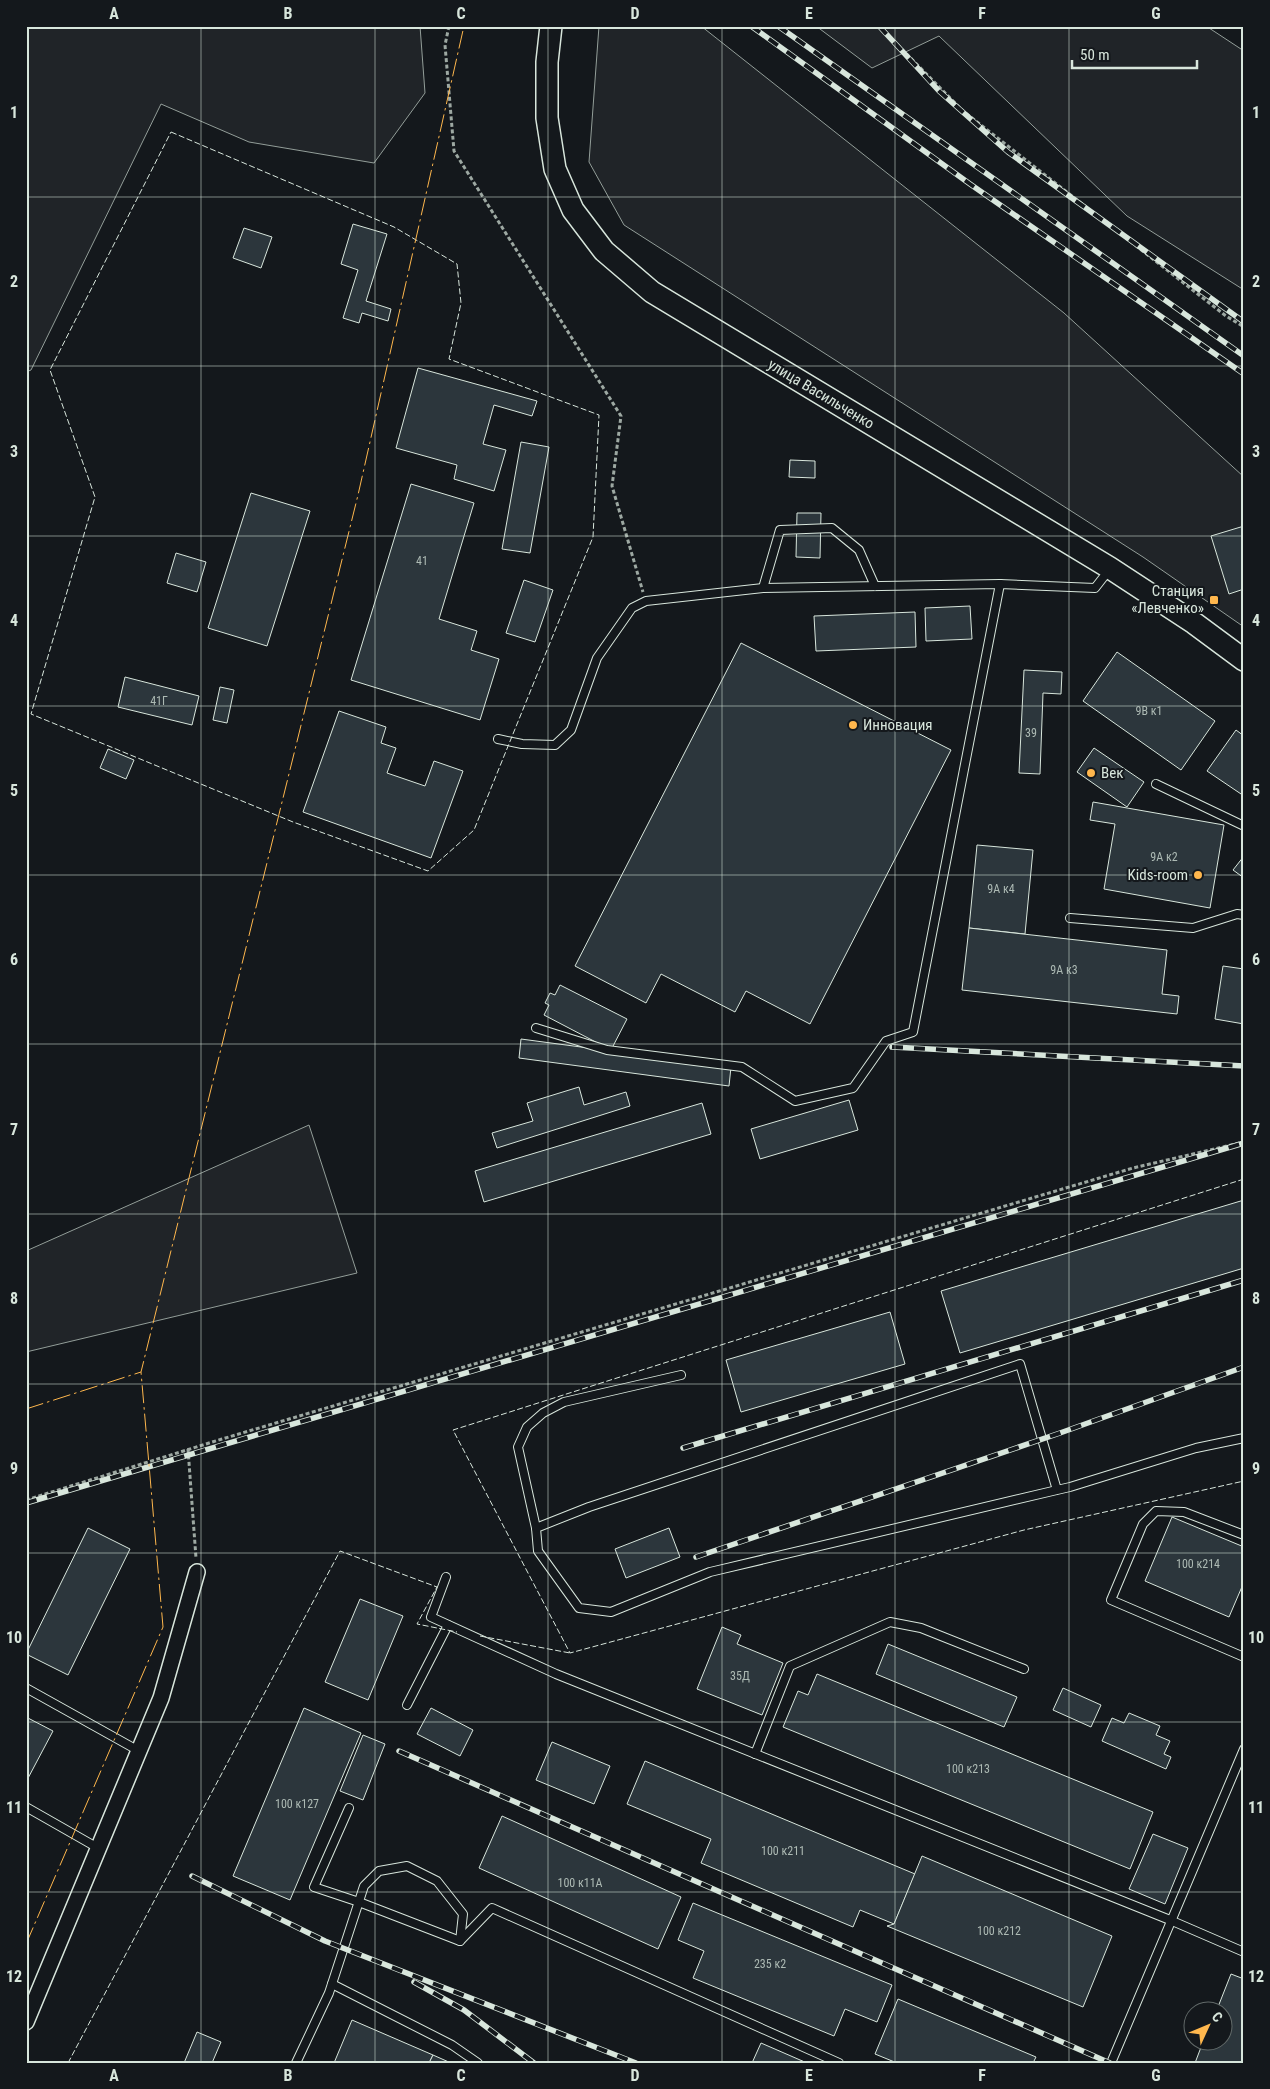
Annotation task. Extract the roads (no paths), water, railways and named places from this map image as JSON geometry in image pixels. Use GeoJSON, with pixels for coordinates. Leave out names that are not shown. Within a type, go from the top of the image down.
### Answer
{"type":"FeatureCollection","features":[{"type":"Feature","properties":{"kind":"main road","name":"улица Васильченко"},"geometry":{"type":"LineString","coordinates":[[551,26],[547,62],[547,118],[555,170],[573,210],[604,252],[652,292],[1110,568],[1242,654]]}},
{"type":"Feature","properties":{"kind":"street"},"geometry":{"type":"LineString","coordinates":[[26,2022],[161,1698],[197,1572]]}},
{"type":"Feature","properties":{"kind":"lane"},"geometry":{"type":"LineString","coordinates":[[762,588],[780,530],[832,528],[859,550],[875,586]]}},
{"type":"Feature","properties":{"kind":"lane"},"geometry":{"type":"LineString","coordinates":[[498,739],[522,744],[555,744],[571,730],[597,658],[632,608],[646,601],[762,588],[1000,584],[1095,588],[1110,568]]}},
{"type":"Feature","properties":{"kind":"lane"},"geometry":{"type":"LineString","coordinates":[[536,1028],[607,1050],[742,1067],[794,1101],[853,1088],[886,1041],[913,1032],[1000,584]]}},
{"type":"Feature","properties":{"kind":"lane"},"geometry":{"type":"LineString","coordinates":[[1156,784],[1244,826]]}},
{"type":"Feature","properties":{"kind":"lane"},"geometry":{"type":"LineString","coordinates":[[1070,918],[1193,928],[1237,914],[1244,915]]}},
{"type":"Feature","properties":{"kind":"lane"},"geometry":{"type":"LineString","coordinates":[[536,1528],[589,1507],[1020,1364],[1057,1490]]}},
{"type":"Feature","properties":{"kind":"lane"},"geometry":{"type":"LineString","coordinates":[[681,1375],[564,1402],[542,1413],[527,1427],[518,1447],[536,1528],[538,1551],[579,1608],[611,1612],[710,1572],[1057,1490],[1196,1448],[1244,1438]]}},
{"type":"Feature","properties":{"kind":"lane"},"geometry":{"type":"LineString","coordinates":[[1244,1535],[1184,1512],[1156,1511],[1143,1524],[1111,1600],[1244,1657]]}},
{"type":"Feature","properties":{"kind":"lane"},"geometry":{"type":"LineString","coordinates":[[446,1577],[431,1617],[448,1625],[556,1674],[1170,1920],[1244,1952]]}},
{"type":"Feature","properties":{"kind":"lane"},"geometry":{"type":"LineString","coordinates":[[755,1754],[790,1666],[890,1622],[921,1628],[1024,1668]]}},
{"type":"Feature","properties":{"kind":"lane"},"geometry":{"type":"LineString","coordinates":[[407,1705],[448,1625]]}},
{"type":"Feature","properties":{"kind":"lane"},"geometry":{"type":"LineString","coordinates":[[26,1688],[139,1751]]}},
{"type":"Feature","properties":{"kind":"lane"},"geometry":{"type":"LineString","coordinates":[[1111,2063],[1244,1749]]}},
{"type":"Feature","properties":{"kind":"lane"},"geometry":{"type":"LineString","coordinates":[[26,1807],[98,1848]]}},
{"type":"Feature","properties":{"kind":"lane"},"geometry":{"type":"LineString","coordinates":[[349,1808],[314,1886],[460,1941]]}},
{"type":"Feature","properties":{"kind":"lane"},"geometry":{"type":"LineString","coordinates":[[296,2063],[332,1984],[364,1886],[379,1871],[406,1866],[436,1881],[462,1914],[460,1941]]}},
{"type":"Feature","properties":{"kind":"lane"},"geometry":{"type":"LineString","coordinates":[[460,1941],[492,1908],[838,2063]]}},
{"type":"Feature","properties":{"kind":"lane"},"geometry":{"type":"LineString","coordinates":[[332,1984],[452,2045],[478,2063]]}},
{"type":"Feature","properties":{"kind":"railway"},"geometry":{"type":"LineString","coordinates":[[751,26],[970,184],[1244,374]]}},
{"type":"Feature","properties":{"kind":"railway"},"geometry":{"type":"LineString","coordinates":[[778,26],[1244,356]]}},
{"type":"Feature","properties":{"kind":"railway"},"geometry":{"type":"LineString","coordinates":[[879,26],[939,91],[1008,152],[1244,322]]}},
{"type":"Feature","properties":{"kind":"railway"},"geometry":{"type":"LineString","coordinates":[[892,1047],[1244,1066]]}},
{"type":"Feature","properties":{"kind":"railway"},"geometry":{"type":"LineString","coordinates":[[26,1503],[1244,1143]]}},
{"type":"Feature","properties":{"kind":"railway"},"geometry":{"type":"LineString","coordinates":[[683,1448],[1244,1280]]}},
{"type":"Feature","properties":{"kind":"railway"},"geometry":{"type":"LineString","coordinates":[[696,1557],[1060,1433],[1244,1367]]}},
{"type":"Feature","properties":{"kind":"railway"},"geometry":{"type":"LineString","coordinates":[[399,1751],[1110,2063]]}},
{"type":"Feature","properties":{"kind":"railway"},"geometry":{"type":"LineString","coordinates":[[192,1876],[325,1941],[636,2063]]}},
{"type":"Feature","properties":{"kind":"railway"},"geometry":{"type":"LineString","coordinates":[[414,1982],[464,2010],[534,2063]]}},
{"type":"Feature","properties":{"kind":"place","name":"Станция «Левченко»"},"geometry":{"type":"Point","coordinates":[1214,600]}},
{"type":"Feature","properties":{"kind":"place","name":"Инновация"},"geometry":{"type":"Point","coordinates":[853,725]}},
{"type":"Feature","properties":{"kind":"place","name":"Век"},"geometry":{"type":"Point","coordinates":[1091,773]}},
{"type":"Feature","properties":{"kind":"place","name":"Kids-room"},"geometry":{"type":"Point","coordinates":[1198,875]}}]}
